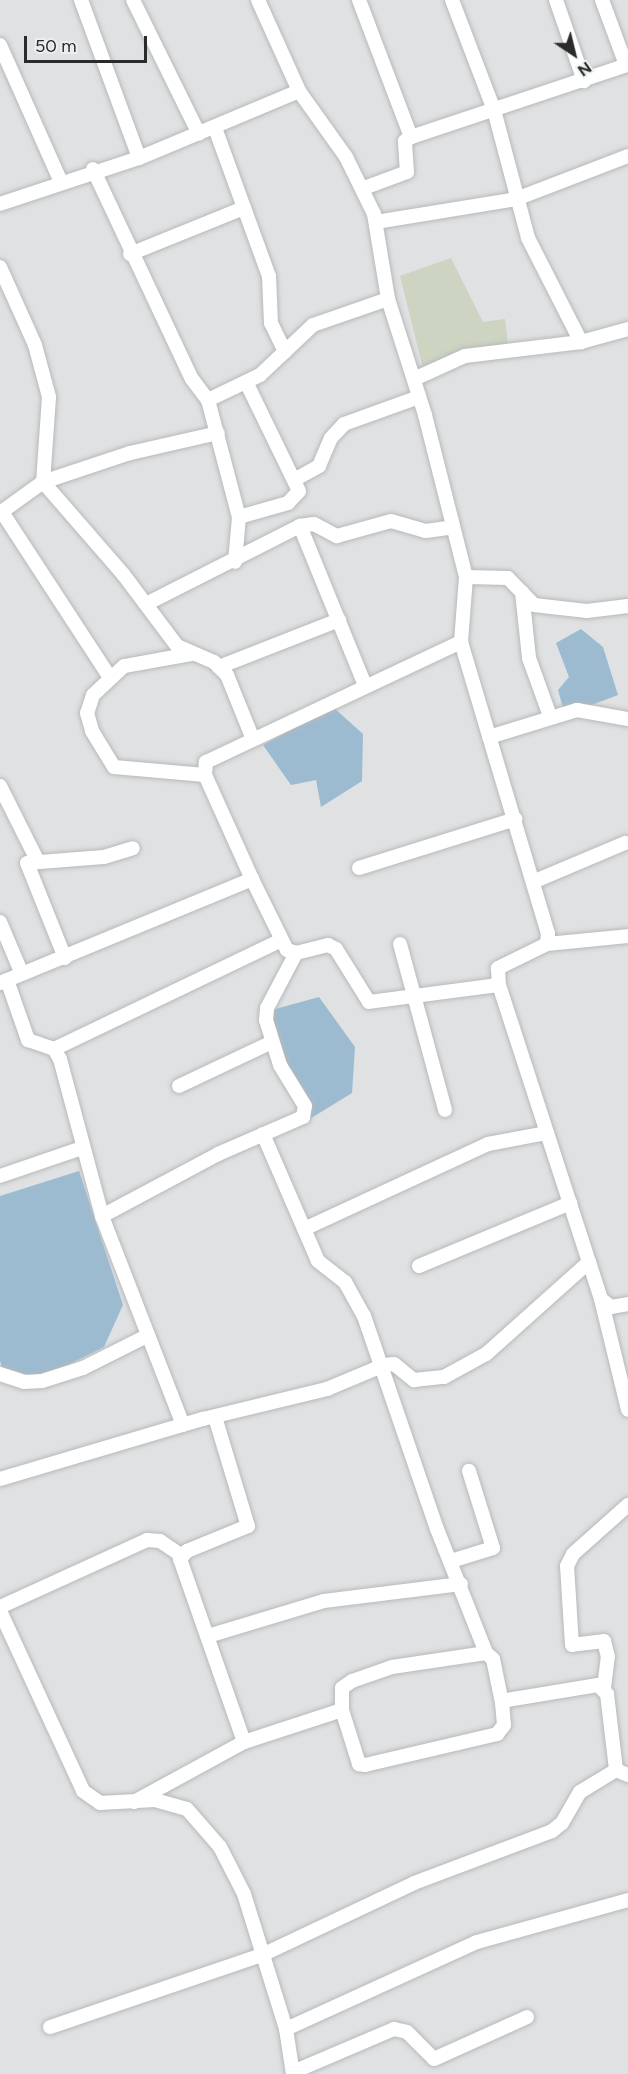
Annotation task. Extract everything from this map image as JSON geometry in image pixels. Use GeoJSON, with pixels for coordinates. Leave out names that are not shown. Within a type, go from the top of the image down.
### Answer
{"type":"FeatureCollection","features":[{"type":"Feature","properties":{"kind":"street"},"geometry":{"type":"LineString","coordinates":[[81,0],[139,158]]}},
{"type":"Feature","properties":{"kind":"street"},"geometry":{"type":"LineString","coordinates":[[133,0],[200,134]]}},
{"type":"Feature","properties":{"kind":"street"},"geometry":{"type":"LineString","coordinates":[[258,0],[299,91],[364,188],[376,222],[388,299],[414,379],[466,577],[461,642],[535,881],[548,944]]}},
{"type":"Feature","properties":{"kind":"street"},"geometry":{"type":"LineString","coordinates":[[359,0],[411,137]]}},
{"type":"Feature","properties":{"kind":"street"},"geometry":{"type":"LineString","coordinates":[[452,0],[494,110],[516,199],[550,288],[581,342]]}},
{"type":"Feature","properties":{"kind":"street"},"geometry":{"type":"LineString","coordinates":[[556,0],[584,81]]}},
{"type":"Feature","properties":{"kind":"street"},"geometry":{"type":"LineString","coordinates":[[364,188],[407,172],[405,141],[411,137],[627,65],[602,0]]}},
{"type":"Feature","properties":{"kind":"street"},"geometry":{"type":"LineString","coordinates":[[0,45],[61,182]]}},
{"type":"Feature","properties":{"kind":"street"},"geometry":{"type":"LineString","coordinates":[[0,204],[93,170],[139,158],[299,91]]}},
{"type":"Feature","properties":{"kind":"street"},"geometry":{"type":"LineString","coordinates":[[215,128],[269,276],[271,323],[285,352]]}},
{"type":"Feature","properties":{"kind":"street"},"geometry":{"type":"LineString","coordinates":[[376,222],[516,199],[628,156]]}},
{"type":"Feature","properties":{"kind":"street"},"geometry":{"type":"LineString","coordinates":[[93,170],[130,254],[192,379],[208,400],[239,517],[235,562]]}},
{"type":"Feature","properties":{"kind":"street"},"geometry":{"type":"LineString","coordinates":[[130,254],[244,208]]}},
{"type":"Feature","properties":{"kind":"street"},"geometry":{"type":"LineString","coordinates":[[0,267],[35,345],[49,398],[43,482],[146,604],[177,646],[219,667],[228,675],[252,737]]}},
{"type":"Feature","properties":{"kind":"street"},"geometry":{"type":"LineString","coordinates":[[208,400],[246,382],[285,352],[313,325],[388,299]]}},
{"type":"Feature","properties":{"kind":"street"},"geometry":{"type":"LineString","coordinates":[[414,379],[465,356],[581,342],[628,329]]}},
{"type":"Feature","properties":{"kind":"street"},"geometry":{"type":"LineString","coordinates":[[239,517],[295,498],[299,491],[246,382]]}},
{"type":"Feature","properties":{"kind":"street"},"geometry":{"type":"LineString","coordinates":[[294,480],[319,466],[331,438],[344,424],[419,397]]}},
{"type":"Feature","properties":{"kind":"street"},"geometry":{"type":"LineString","coordinates":[[110,676],[1,513],[43,482],[130,453],[218,433]]}},
{"type":"Feature","properties":{"kind":"street"},"geometry":{"type":"LineString","coordinates":[[146,604],[235,562],[300,526],[314,524],[337,536],[391,521],[426,531],[453,527]]}},
{"type":"Feature","properties":{"kind":"street"},"geometry":{"type":"LineString","coordinates":[[300,526],[365,686]]}},
{"type":"Feature","properties":{"kind":"street"},"geometry":{"type":"LineString","coordinates":[[466,577],[508,578],[534,605],[587,611],[628,606]]}},
{"type":"Feature","properties":{"kind":"street"},"geometry":{"type":"LineString","coordinates":[[522,592],[529,658],[550,716]]}},
{"type":"Feature","properties":{"kind":"street"},"geometry":{"type":"LineString","coordinates":[[219,667],[339,620]]}},
{"type":"Feature","properties":{"kind":"street"},"geometry":{"type":"LineString","coordinates":[[296,953],[281,940],[261,889],[252,879],[205,775],[204,765],[211,758],[252,737],[461,642]]}},
{"type":"Feature","properties":{"kind":"street"},"geometry":{"type":"LineString","coordinates":[[191,654],[145,659],[110,676],[87,703],[87,713],[92,731],[114,767],[205,775]]}},
{"type":"Feature","properties":{"kind":"street"},"geometry":{"type":"LineString","coordinates":[[489,737],[550,716],[577,710],[628,719]]}},
{"type":"Feature","properties":{"kind":"street"},"geometry":{"type":"LineString","coordinates":[[0,786],[38,862]]}},
{"type":"Feature","properties":{"kind":"street"},"geometry":{"type":"LineString","coordinates":[[359,868],[515,819]]}},
{"type":"Feature","properties":{"kind":"street"},"geometry":{"type":"LineString","coordinates":[[535,881],[625,843]]}},
{"type":"Feature","properties":{"kind":"street"},"geometry":{"type":"LineString","coordinates":[[64,958],[27,863],[104,857],[133,848]]}},
{"type":"Feature","properties":{"kind":"street"},"geometry":{"type":"LineString","coordinates":[[252,879],[3,982],[28,1040],[54,1048],[281,940]]}},
{"type":"Feature","properties":{"kind":"street"},"geometry":{"type":"LineString","coordinates":[[0,922],[22,974]]}},
{"type":"Feature","properties":{"kind":"street"},"geometry":{"type":"LineString","coordinates":[[628,936],[548,944],[498,968],[499,985],[601,1299],[628,1410]]}},
{"type":"Feature","properties":{"kind":"street"},"geometry":{"type":"LineString","coordinates":[[400,944],[416,996],[445,1110]]}},
{"type":"Feature","properties":{"kind":"street"},"geometry":{"type":"LineString","coordinates":[[102,1216],[307,1112],[272,1042],[267,1008],[296,953],[328,945],[336,949],[369,1002],[499,985]]}},
{"type":"Feature","properties":{"kind":"street"},"geometry":{"type":"LineString","coordinates":[[179,1086],[272,1042]]}},
{"type":"Feature","properties":{"kind":"street"},"geometry":{"type":"LineString","coordinates":[[54,1048],[102,1216],[145,1337],[183,1425]]}},
{"type":"Feature","properties":{"kind":"street"},"geometry":{"type":"LineString","coordinates":[[304,1229],[488,1144],[547,1133]]}},
{"type":"Feature","properties":{"kind":"street"},"geometry":{"type":"LineString","coordinates":[[263,1134],[324,1269],[345,1282],[384,1365],[451,1561],[486,1653],[492,1659],[502,1703],[504,1725],[498,1734],[365,1765],[359,1764],[342,1710],[342,1688],[352,1681],[392,1667],[486,1653]]}},
{"type":"Feature","properties":{"kind":"street"},"geometry":{"type":"LineString","coordinates":[[0,1176],[82,1149]]}},
{"type":"Feature","properties":{"kind":"street"},"geometry":{"type":"LineString","coordinates":[[419,1266],[570,1203]]}},
{"type":"Feature","properties":{"kind":"street"},"geometry":{"type":"LineString","coordinates":[[0,1479],[183,1425],[327,1389],[384,1365],[394,1364],[414,1380],[444,1377],[486,1354],[589,1262]]}},
{"type":"Feature","properties":{"kind":"street"},"geometry":{"type":"LineString","coordinates":[[601,1299],[611,1307],[628,1304]]}},
{"type":"Feature","properties":{"kind":"street"},"geometry":{"type":"LineString","coordinates":[[0,1374],[24,1382],[42,1381],[83,1368],[145,1337]]}},
{"type":"Feature","properties":{"kind":"street"},"geometry":{"type":"LineString","coordinates":[[181,1555],[249,1527],[216,1417]]}},
{"type":"Feature","properties":{"kind":"street"},"geometry":{"type":"LineString","coordinates":[[451,1561],[493,1548],[469,1471]]}},
{"type":"Feature","properties":{"kind":"street"},"geometry":{"type":"LineString","coordinates":[[50,2026],[262,1955],[414,1883],[552,1831],[562,1823],[580,1792],[622,1772],[604,1688],[608,1657],[604,1641],[572,1646],[567,1566],[573,1554],[628,1505]]}},
{"type":"Feature","properties":{"kind":"street"},"geometry":{"type":"LineString","coordinates":[[244,1742],[181,1555],[159,1541],[147,1540],[0,1609],[33,1674],[75,1779],[100,1803],[155,1800],[188,1809],[204,1824],[236,1876],[286,2029],[293,2073],[394,2029],[407,2032],[434,2059],[527,2017]]}},
{"type":"Feature","properties":{"kind":"street"},"geometry":{"type":"LineString","coordinates":[[208,1636],[324,1601],[461,1584]]}},
{"type":"Feature","properties":{"kind":"street"},"geometry":{"type":"LineString","coordinates":[[502,1703],[572,1688],[604,1688]]}},
{"type":"Feature","properties":{"kind":"street"},"geometry":{"type":"LineString","coordinates":[[134,1802],[244,1742],[342,1710]]}},
{"type":"Feature","properties":{"kind":"street"},"geometry":{"type":"LineString","coordinates":[[286,2029],[477,1942],[628,1900]]}},
{"type":"Feature","properties":{"kind":"green space"},"geometry":{"type":"Polygon","coordinates":[[[451,258],[483,322],[505,319],[508,345],[423,368],[400,276],[451,258]]]}},
{"type":"Feature","properties":{"kind":"water"},"geometry":{"type":"Polygon","coordinates":[[[581,629],[603,647],[618,695],[565,715],[558,690],[569,677],[556,643],[581,629]]]}},
{"type":"Feature","properties":{"kind":"water"},"geometry":{"type":"Polygon","coordinates":[[[333,707],[363,734],[362,781],[321,807],[316,780],[291,785],[263,745],[333,707]]]}},
{"type":"Feature","properties":{"kind":"water"},"geometry":{"type":"Polygon","coordinates":[[[319,997],[355,1047],[352,1093],[308,1120],[271,1054],[268,1011],[319,997]]]}},
{"type":"Feature","properties":{"kind":"water"},"geometry":{"type":"Polygon","coordinates":[[[79,1171],[123,1305],[104,1347],[44,1377],[5,1374],[0,1361],[0,1196],[79,1171]]]}}]}
